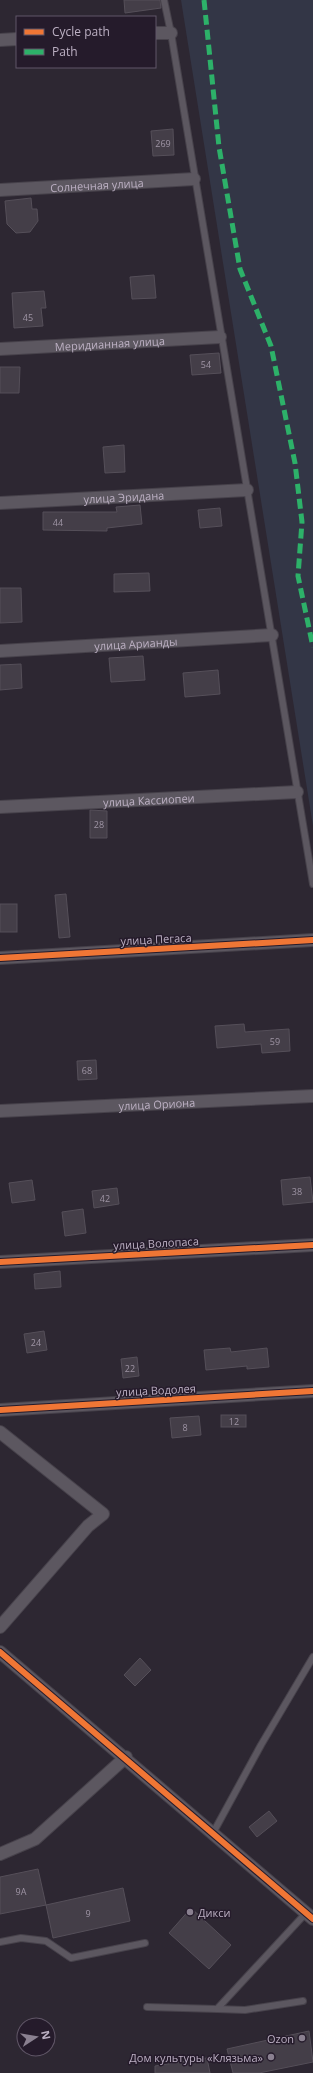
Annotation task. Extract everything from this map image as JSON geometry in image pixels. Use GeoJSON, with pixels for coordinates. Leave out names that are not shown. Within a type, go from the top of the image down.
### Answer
{"type":"FeatureCollection","features":[{"type":"Feature","properties":{"kind":"street"},"geometry":{"type":"LineString","coordinates":[[156,33],[171,33]]}},
{"type":"Feature","properties":{"kind":"street"},"geometry":{"type":"LineString","coordinates":[[0,40],[16,39]]}},
{"type":"Feature","properties":{"kind":"street","name":"Солнечная улица"},"geometry":{"type":"LineString","coordinates":[[0,190],[194,179]]}},
{"type":"Feature","properties":{"kind":"street","name":"Меридианная улица"},"geometry":{"type":"LineString","coordinates":[[0,350],[220,337]]}},
{"type":"Feature","properties":{"kind":"street","name":"улица Эридана"},"geometry":{"type":"LineString","coordinates":[[0,503],[247,490]]}},
{"type":"Feature","properties":{"kind":"street","name":"улица Арианды"},"geometry":{"type":"LineString","coordinates":[[0,651],[272,635]]}},
{"type":"Feature","properties":{"kind":"street","name":"улица Кассиопеи"},"geometry":{"type":"LineString","coordinates":[[0,807],[297,792]]}},
{"type":"Feature","properties":{"kind":"street","name":"улица Пегаса"},"geometry":{"type":"LineString","coordinates":[[0,958],[313,940]]}},
{"type":"Feature","properties":{"kind":"street","name":"улица Ориона"},"geometry":{"type":"LineString","coordinates":[[0,1111],[313,1096]]}},
{"type":"Feature","properties":{"kind":"street","name":"улица Волопаса"},"geometry":{"type":"LineString","coordinates":[[0,1262],[313,1245]]}},
{"type":"Feature","properties":{"kind":"street","name":"улица Водолея"},"geometry":{"type":"LineString","coordinates":[[0,1410],[313,1391]]}},
{"type":"Feature","properties":{"kind":"street"},"geometry":{"type":"LineString","coordinates":[[0,1432],[103,1514],[88,1526],[0,1627]]}},
{"type":"Feature","properties":{"kind":"street"},"geometry":{"type":"LineString","coordinates":[[0,1652],[126,1757],[310,1916]]}},
{"type":"Feature","properties":{"kind":"street"},"geometry":{"type":"LineString","coordinates":[[0,1854],[35,1839],[126,1757]]}},
{"type":"Feature","properties":{"kind":"lane"},"geometry":{"type":"LineString","coordinates":[[164,0],[171,33],[220,337],[272,635],[313,884]]}},
{"type":"Feature","properties":{"kind":"lane"},"geometry":{"type":"LineString","coordinates":[[213,1833],[260,1745],[313,1657]]}},
{"type":"Feature","properties":{"kind":"lane"},"geometry":{"type":"LineString","coordinates":[[217,2009],[310,1916]]}},
{"type":"Feature","properties":{"kind":"lane"},"geometry":{"type":"LineString","coordinates":[[0,1942],[21,1938],[46,1941],[71,1958],[145,1943]]}},
{"type":"Feature","properties":{"kind":"lane"},"geometry":{"type":"LineString","coordinates":[[147,2007],[245,2010],[303,2001]]}},
{"type":"Feature","properties":{"kind":"shaded area"},"geometry":{"type":"Polygon","coordinates":[[[181,0],[313,0],[313,826],[181,0]]]}},
{"type":"Feature","properties":{"kind":"building"},"geometry":{"type":"Polygon","coordinates":[[[124,0],[160,0],[161,8],[125,13],[124,0]]]}},
{"type":"Feature","properties":{"kind":"building"},"geometry":{"type":"Polygon","coordinates":[[[173,129],[174,155],[153,156],[151,131],[173,129]]]}},
{"type":"Feature","properties":{"kind":"building"},"geometry":{"type":"Polygon","coordinates":[[[31,198],[32,209],[37,209],[38,221],[30,232],[16,233],[7,224],[5,201],[31,198]]]}},
{"type":"Feature","properties":{"kind":"building"},"geometry":{"type":"Polygon","coordinates":[[[154,275],[156,298],[132,299],[130,277],[154,275]]]}},
{"type":"Feature","properties":{"kind":"building"},"geometry":{"type":"Polygon","coordinates":[[[44,291],[46,308],[41,308],[43,326],[14,328],[12,293],[44,291]]]}},
{"type":"Feature","properties":{"kind":"building"},"geometry":{"type":"Polygon","coordinates":[[[219,353],[221,373],[192,375],[190,355],[219,353]]]}},
{"type":"Feature","properties":{"kind":"building"},"geometry":{"type":"Polygon","coordinates":[[[0,367],[20,367],[19,393],[0,393],[0,367]]]}},
{"type":"Feature","properties":{"kind":"building"},"geometry":{"type":"Polygon","coordinates":[[[124,445],[125,472],[105,473],[103,447],[124,445]]]}},
{"type":"Feature","properties":{"kind":"building"},"geometry":{"type":"Polygon","coordinates":[[[140,505],[142,524],[107,528],[107,531],[43,530],[43,512],[117,512],[116,507],[140,505]]]}},
{"type":"Feature","properties":{"kind":"building"},"geometry":{"type":"Polygon","coordinates":[[[220,508],[222,526],[200,528],[198,510],[220,508]]]}},
{"type":"Feature","properties":{"kind":"building"},"geometry":{"type":"Polygon","coordinates":[[[149,573],[150,591],[114,592],[114,574],[149,573]]]}},
{"type":"Feature","properties":{"kind":"building"},"geometry":{"type":"Polygon","coordinates":[[[0,588],[21,588],[22,622],[0,623],[0,588]]]}},
{"type":"Feature","properties":{"kind":"building"},"geometry":{"type":"Polygon","coordinates":[[[143,656],[145,680],[111,682],[109,658],[143,656]]]}},
{"type":"Feature","properties":{"kind":"building"},"geometry":{"type":"Polygon","coordinates":[[[21,664],[22,688],[0,690],[0,665],[21,664]]]}},
{"type":"Feature","properties":{"kind":"building"},"geometry":{"type":"Polygon","coordinates":[[[218,670],[220,694],[185,697],[183,673],[218,670]]]}},
{"type":"Feature","properties":{"kind":"building"},"geometry":{"type":"Polygon","coordinates":[[[90,810],[107,811],[107,838],[90,838],[90,810]]]}},
{"type":"Feature","properties":{"kind":"building"},"geometry":{"type":"Polygon","coordinates":[[[66,894],[70,937],[59,938],[55,895],[66,894]]]}},
{"type":"Feature","properties":{"kind":"building"},"geometry":{"type":"Polygon","coordinates":[[[0,904],[17,904],[17,932],[0,932],[0,904]]]}},
{"type":"Feature","properties":{"kind":"building"},"geometry":{"type":"Polygon","coordinates":[[[244,1024],[245,1032],[289,1029],[290,1051],[262,1053],[261,1044],[217,1048],[215,1026],[244,1024]]]}},
{"type":"Feature","properties":{"kind":"building"},"geometry":{"type":"Polygon","coordinates":[[[96,1060],[97,1079],[78,1080],[77,1061],[96,1060]]]}},
{"type":"Feature","properties":{"kind":"building"},"geometry":{"type":"Polygon","coordinates":[[[310,1177],[313,1202],[283,1205],[281,1180],[310,1177]]]}},
{"type":"Feature","properties":{"kind":"building"},"geometry":{"type":"Polygon","coordinates":[[[32,1180],[35,1200],[12,1203],[9,1183],[32,1180]]]}},
{"type":"Feature","properties":{"kind":"building"},"geometry":{"type":"Polygon","coordinates":[[[117,1188],[119,1204],[94,1208],[92,1191],[117,1188]]]}},
{"type":"Feature","properties":{"kind":"building"},"geometry":{"type":"Polygon","coordinates":[[[83,1209],[86,1233],[65,1236],[62,1212],[83,1209]]]}},
{"type":"Feature","properties":{"kind":"building"},"geometry":{"type":"Polygon","coordinates":[[[60,1271],[61,1287],[35,1289],[34,1274],[60,1271]]]}},
{"type":"Feature","properties":{"kind":"building"},"geometry":{"type":"Polygon","coordinates":[[[44,1331],[47,1350],[27,1353],[24,1334],[44,1331]]]}},
{"type":"Feature","properties":{"kind":"building"},"geometry":{"type":"Polygon","coordinates":[[[230,1348],[231,1352],[267,1348],[269,1367],[247,1369],[247,1366],[206,1370],[204,1350],[230,1348]]]}},
{"type":"Feature","properties":{"kind":"building"},"geometry":{"type":"Polygon","coordinates":[[[137,1357],[139,1376],[123,1378],[121,1359],[137,1357]]]}},
{"type":"Feature","properties":{"kind":"building"},"geometry":{"type":"Polygon","coordinates":[[[221,1415],[246,1415],[246,1427],[221,1427],[221,1415]]]}},
{"type":"Feature","properties":{"kind":"building"},"geometry":{"type":"Polygon","coordinates":[[[199,1416],[201,1435],[172,1438],[170,1418],[199,1416]]]}},
{"type":"Feature","properties":{"kind":"building"},"geometry":{"type":"Polygon","coordinates":[[[140,1658],[151,1670],[135,1686],[124,1675],[140,1658]]]}},
{"type":"Feature","properties":{"kind":"building"},"geometry":{"type":"Polygon","coordinates":[[[269,1811],[277,1821],[257,1837],[249,1827],[269,1811]]]}},
{"type":"Feature","properties":{"kind":"building"},"geometry":{"type":"Polygon","coordinates":[[[38,1869],[46,1905],[0,1914],[0,1877],[38,1869]]]}},
{"type":"Feature","properties":{"kind":"building"},"geometry":{"type":"Polygon","coordinates":[[[123,1888],[130,1921],[53,1938],[46,1905],[123,1888]]]}},
{"type":"Feature","properties":{"kind":"building"},"geometry":{"type":"Polygon","coordinates":[[[191,1908],[231,1945],[209,1969],[169,1933],[191,1908]]]}},
{"type":"Feature","properties":{"kind":"building","name":"Дом культуры «Клязьма»"},"geometry":{"type":"Polygon","coordinates":[[[309,2031],[313,2062],[259,2073],[233,2073],[227,2049],[309,2031]]]}},
{"type":"Feature","properties":{"kind":"building"},"geometry":{"type":"Polygon","coordinates":[[[207,2058],[210,2073],[155,2073],[155,2066],[207,2058]]]}},
{"type":"Feature","properties":{"kind":"marked path"},"geometry":{"type":"LineString","coordinates":[[204,0],[219,147],[240,269],[271,346],[295,463],[302,522],[298,576],[313,647]]}},
{"type":"Feature","properties":{"kind":"cycle path"},"geometry":{"type":"LineString","coordinates":[[0,958],[313,940]]}},
{"type":"Feature","properties":{"kind":"cycle path"},"geometry":{"type":"LineString","coordinates":[[0,1262],[313,1245]]}},
{"type":"Feature","properties":{"kind":"cycle path"},"geometry":{"type":"LineString","coordinates":[[0,1410],[313,1391]]}},
{"type":"Feature","properties":{"kind":"cycle path"},"geometry":{"type":"LineString","coordinates":[[0,1652],[313,1919]]}},
{"type":"Feature","properties":{"kind":"place","name":"Дикси"},"geometry":{"type":"Point","coordinates":[190,1912]}},
{"type":"Feature","properties":{"kind":"place","name":"Ozon"},"geometry":{"type":"Point","coordinates":[302,2038]}},
{"type":"Feature","properties":{"kind":"place","name":"Дом культуры «Клязьма»"},"geometry":{"type":"Point","coordinates":[271,2057]}}]}
